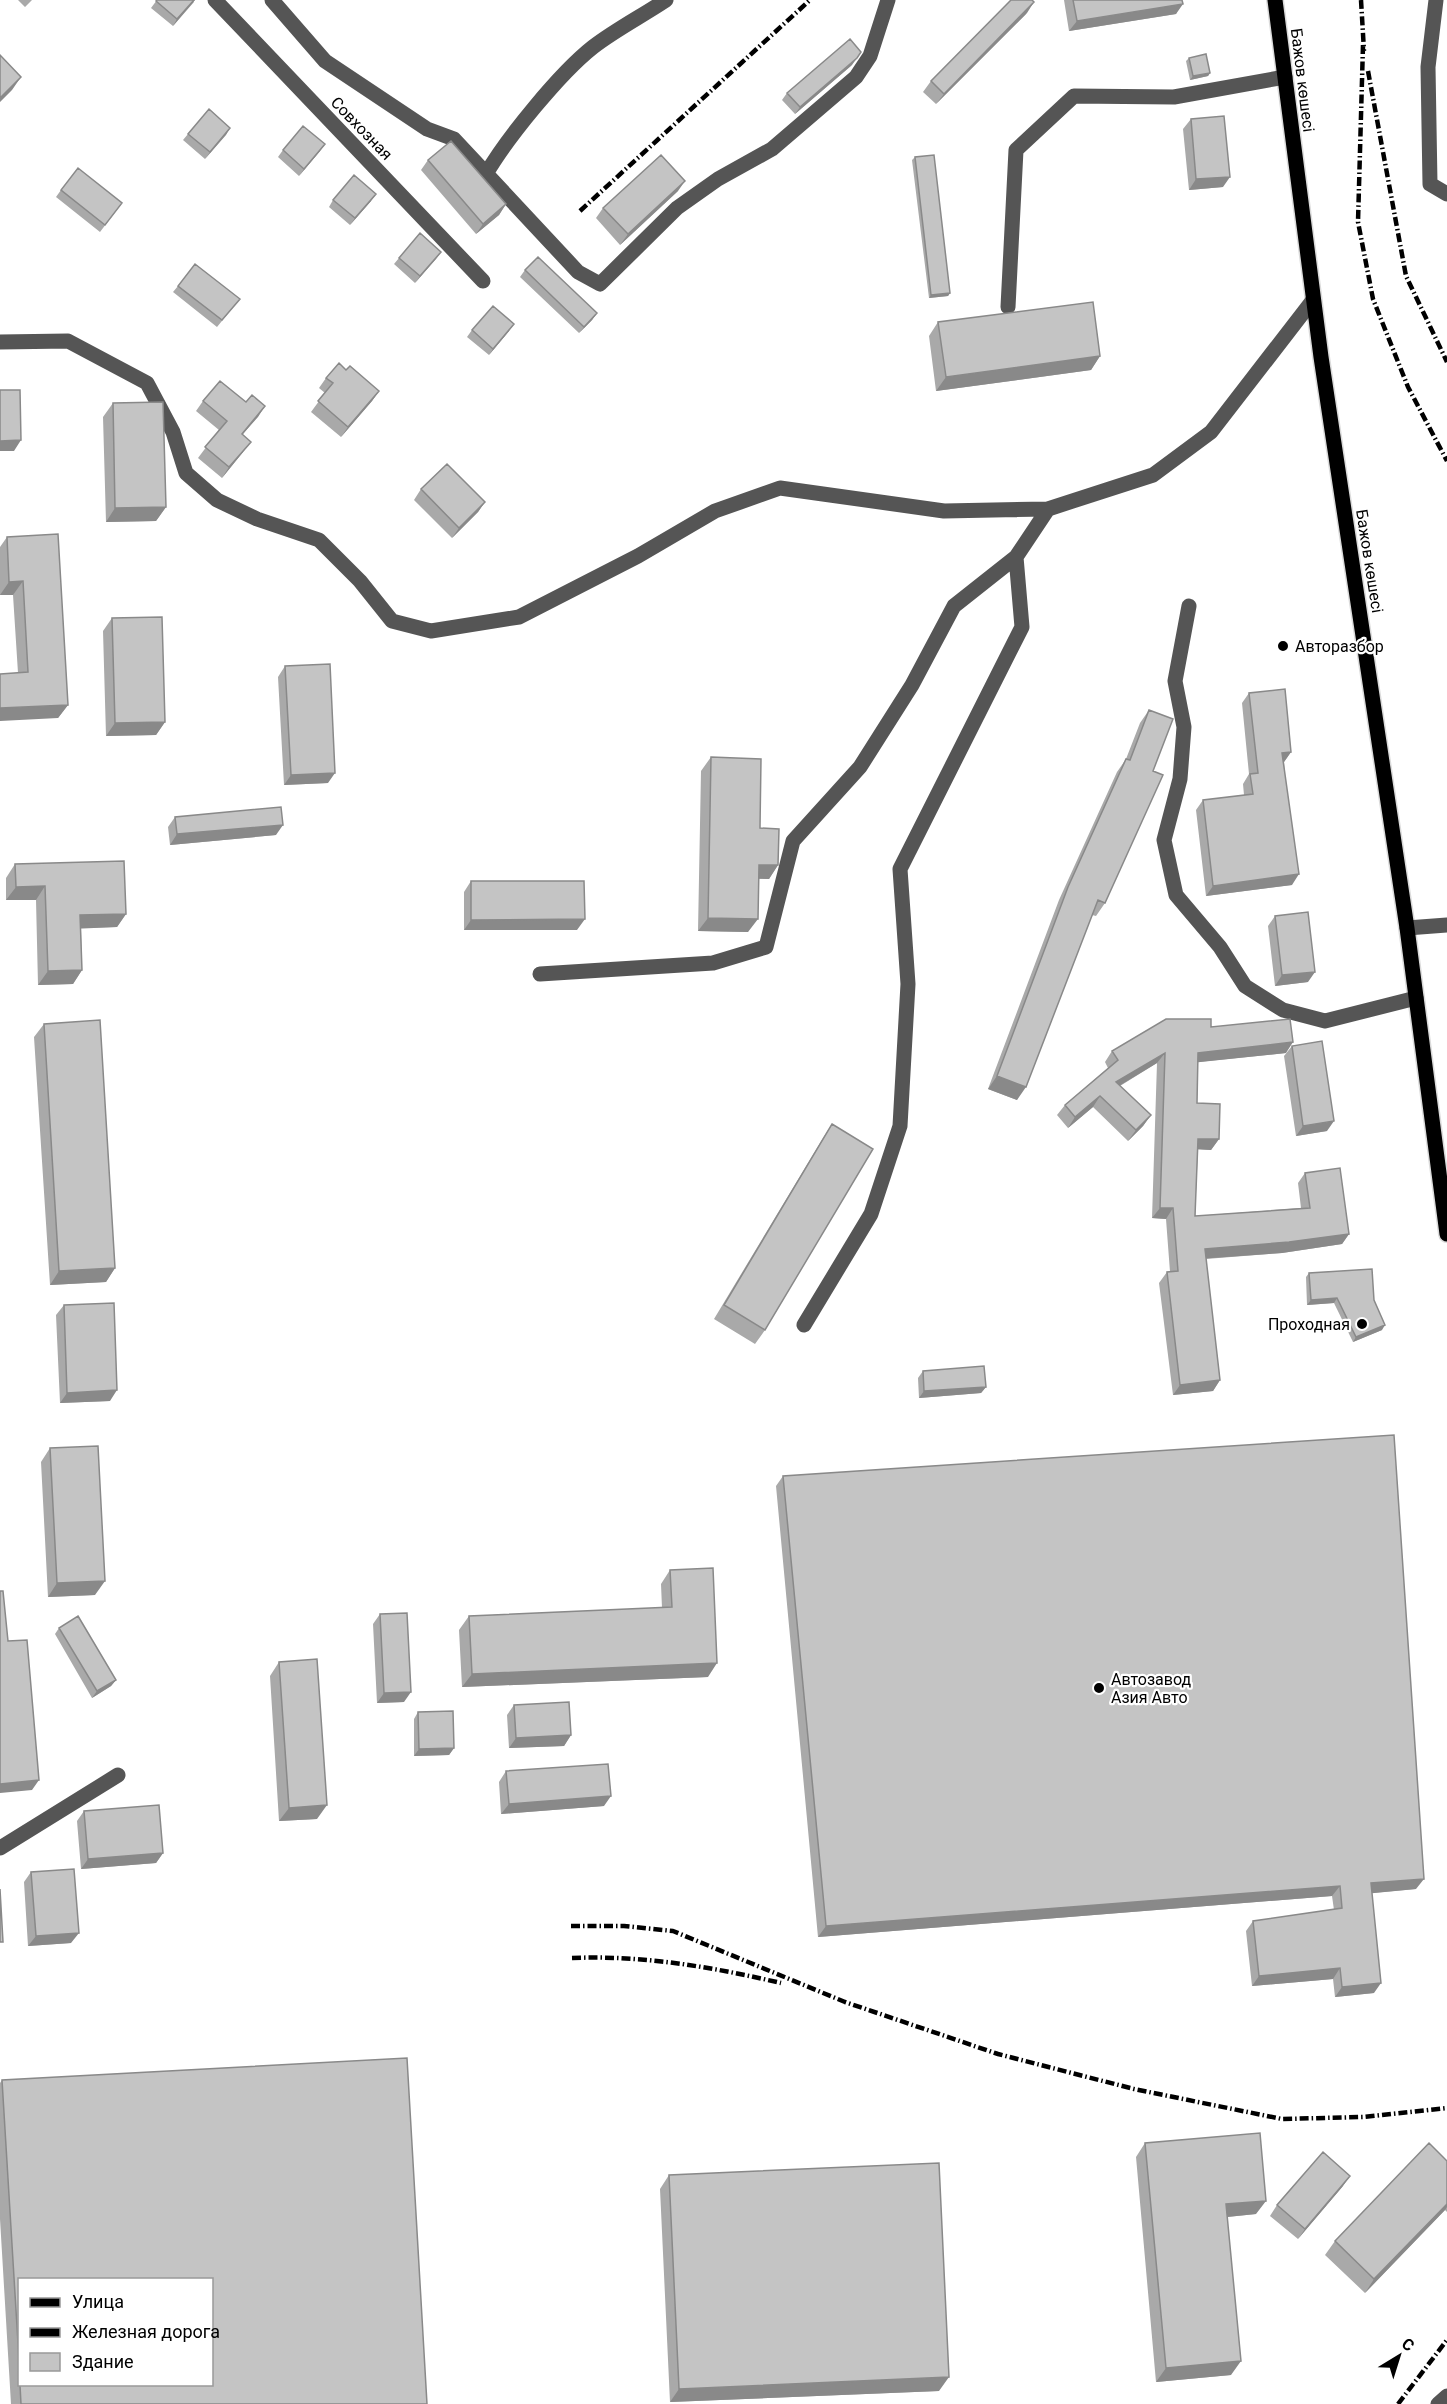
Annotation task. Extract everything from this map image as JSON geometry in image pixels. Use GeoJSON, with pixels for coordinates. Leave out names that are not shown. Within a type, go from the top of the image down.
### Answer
{"type":"FeatureCollection","features":[{"type":"Feature","properties":{"kind":"main road","name":"Бажов көшесі"},"geometry":{"type":"LineString","coordinates":[[1275,0],[1313,300],[1407,928],[1447,1234]]}},
{"type":"Feature","properties":{"kind":"street","name":"Совхозная"},"geometry":{"type":"LineString","coordinates":[[215,0],[483,280]]}},
{"type":"Feature","properties":{"kind":"street"},"geometry":{"type":"LineString","coordinates":[[272,0],[325,61],[426,129],[454,139],[578,272],[600,284],[677,208],[718,179],[772,149],[856,76],[870,56],[888,0]]}},
{"type":"Feature","properties":{"kind":"street"},"geometry":{"type":"LineString","coordinates":[[486,174],[496,156],[547,94],[592,48],[666,0]]}},
{"type":"Feature","properties":{"kind":"street"},"geometry":{"type":"LineString","coordinates":[[1436,0],[1428,67],[1430,184],[1447,194]]}},
{"type":"Feature","properties":{"kind":"street"},"geometry":{"type":"LineString","coordinates":[[1008,308],[1016,150],[1074,96],[1173,97],[1285,77]]}},
{"type":"Feature","properties":{"kind":"street"},"geometry":{"type":"LineString","coordinates":[[0,342],[68,340],[147,382],[173,432],[186,473],[217,500],[257,519],[319,540],[360,581],[392,621],[431,631],[519,617],[638,556],[715,511],[780,488],[944,511],[1048,508],[1153,475],[1211,432],[1313,300]]}},
{"type":"Feature","properties":{"kind":"street"},"geometry":{"type":"LineString","coordinates":[[540,974],[713,963],[766,947],[793,841],[860,767],[912,685],[954,606],[1016,557],[1048,508]]}},
{"type":"Feature","properties":{"kind":"street"},"geometry":{"type":"LineString","coordinates":[[804,1325],[871,1214],[900,1126],[908,984],[900,869],[1022,627],[1016,557]]}},
{"type":"Feature","properties":{"kind":"street"},"geometry":{"type":"LineString","coordinates":[[1189,606],[1175,681],[1184,727],[1180,779],[1164,840],[1176,895],[1220,947],[1245,986],[1283,1010],[1325,1021],[1416,998]]}},
{"type":"Feature","properties":{"kind":"street"},"geometry":{"type":"LineString","coordinates":[[1407,928],[1447,925]]}},
{"type":"Feature","properties":{"kind":"street"},"geometry":{"type":"LineString","coordinates":[[0,1848],[118,1775]]}},
{"type":"Feature","properties":{"kind":"street"},"geometry":{"type":"LineString","coordinates":[[1438,2404],[1447,2396]]}},
{"type":"Feature","properties":{"kind":"building"},"geometry":{"type":"Polygon","coordinates":[[[157,0],[194,0],[177,19],[157,0]]]}},
{"type":"Feature","properties":{"kind":"building"},"geometry":{"type":"Polygon","coordinates":[[[1011,0],[1032,0],[1034,2],[944,94],[931,81],[1011,0]]]}},
{"type":"Feature","properties":{"kind":"building"},"geometry":{"type":"Polygon","coordinates":[[[1073,0],[1182,0],[1183,4],[1077,21],[1073,0]]]}},
{"type":"Feature","properties":{"kind":"building"},"geometry":{"type":"Polygon","coordinates":[[[850,39],[861,52],[857,58],[800,107],[787,93],[850,39]]]}},
{"type":"Feature","properties":{"kind":"building"},"geometry":{"type":"Polygon","coordinates":[[[1206,54],[1210,73],[1193,76],[1189,58],[1206,54]]]}},
{"type":"Feature","properties":{"kind":"building"},"geometry":{"type":"Polygon","coordinates":[[[0,55],[21,77],[0,98],[0,55]]]}},
{"type":"Feature","properties":{"kind":"building"},"geometry":{"type":"Polygon","coordinates":[[[209,109],[230,128],[210,152],[188,134],[209,109]]]}},
{"type":"Feature","properties":{"kind":"building"},"geometry":{"type":"Polygon","coordinates":[[[1224,116],[1230,177],[1196,179],[1191,119],[1224,116]]]}},
{"type":"Feature","properties":{"kind":"building"},"geometry":{"type":"Polygon","coordinates":[[[303,126],[325,144],[304,169],[283,150],[303,126]]]}},
{"type":"Feature","properties":{"kind":"building"},"geometry":{"type":"Polygon","coordinates":[[[451,141],[506,204],[483,224],[428,160],[451,141]]]}},
{"type":"Feature","properties":{"kind":"building"},"geometry":{"type":"Polygon","coordinates":[[[661,155],[685,181],[628,234],[603,208],[661,155]]]}},
{"type":"Feature","properties":{"kind":"building"},"geometry":{"type":"Polygon","coordinates":[[[934,155],[950,293],[931,295],[915,157],[934,155]]]}},
{"type":"Feature","properties":{"kind":"building"},"geometry":{"type":"Polygon","coordinates":[[[78,168],[122,203],[105,225],[61,190],[78,168]]]}},
{"type":"Feature","properties":{"kind":"building"},"geometry":{"type":"Polygon","coordinates":[[[354,175],[376,194],[355,218],[333,200],[354,175]]]}},
{"type":"Feature","properties":{"kind":"building"},"geometry":{"type":"Polygon","coordinates":[[[420,233],[441,252],[420,276],[399,258],[420,233]]]}},
{"type":"Feature","properties":{"kind":"building"},"geometry":{"type":"Polygon","coordinates":[[[538,257],[597,313],[584,327],[525,270],[538,257]]]}},
{"type":"Feature","properties":{"kind":"building"},"geometry":{"type":"Polygon","coordinates":[[[195,264],[240,299],[222,320],[178,286],[195,264]]]}},
{"type":"Feature","properties":{"kind":"building"},"geometry":{"type":"Polygon","coordinates":[[[1093,302],[1100,356],[946,377],[938,322],[1093,302]]]}},
{"type":"Feature","properties":{"kind":"building"},"geometry":{"type":"Polygon","coordinates":[[[493,306],[514,324],[493,349],[472,330],[493,306]]]}},
{"type":"Feature","properties":{"kind":"building"},"geometry":{"type":"Polygon","coordinates":[[[339,363],[346,370],[350,366],[379,391],[348,427],[318,401],[333,383],[326,378],[339,363]]]}},
{"type":"Feature","properties":{"kind":"building"},"geometry":{"type":"Polygon","coordinates":[[[220,381],[246,402],[252,395],[265,406],[242,434],[251,442],[229,467],[205,447],[227,421],[203,401],[220,381]]]}},
{"type":"Feature","properties":{"kind":"building"},"geometry":{"type":"Polygon","coordinates":[[[0,390],[20,390],[21,440],[0,441],[0,390]]]}},
{"type":"Feature","properties":{"kind":"building"},"geometry":{"type":"Polygon","coordinates":[[[163,402],[166,507],[115,508],[113,403],[163,402]]]}},
{"type":"Feature","properties":{"kind":"building"},"geometry":{"type":"Polygon","coordinates":[[[447,464],[485,502],[459,528],[421,489],[447,464]]]}},
{"type":"Feature","properties":{"kind":"building"},"geometry":{"type":"Polygon","coordinates":[[[58,534],[68,705],[0,708],[0,674],[28,672],[23,581],[9,582],[7,537],[58,534]]]}},
{"type":"Feature","properties":{"kind":"building"},"geometry":{"type":"Polygon","coordinates":[[[162,617],[165,722],[115,723],[112,618],[162,617]]]}},
{"type":"Feature","properties":{"kind":"building"},"geometry":{"type":"Polygon","coordinates":[[[330,664],[335,773],[291,775],[285,666],[330,664]]]}},
{"type":"Feature","properties":{"kind":"building"},"geometry":{"type":"Polygon","coordinates":[[[1285,689],[1291,752],[1282,753],[1299,874],[1213,886],[1203,800],[1253,794],[1250,774],[1258,773],[1249,693],[1285,689]]]}},
{"type":"Feature","properties":{"kind":"building"},"geometry":{"type":"Polygon","coordinates":[[[1149,710],[1173,719],[1153,771],[1163,775],[1105,903],[1098,900],[1026,1087],[997,1076],[1068,887],[1126,759],[1130,760],[1149,710]]]}},
{"type":"Feature","properties":{"kind":"building"},"geometry":{"type":"Polygon","coordinates":[[[711,757],[761,759],[760,828],[779,829],[778,865],[759,865],[758,919],[708,918],[711,757]]]}},
{"type":"Feature","properties":{"kind":"building"},"geometry":{"type":"Polygon","coordinates":[[[281,807],[283,825],[177,834],[175,817],[281,807]]]}},
{"type":"Feature","properties":{"kind":"building"},"geometry":{"type":"Polygon","coordinates":[[[124,861],[126,914],[80,915],[82,970],[48,971],[45,886],[16,887],[15,864],[124,861]]]}},
{"type":"Feature","properties":{"kind":"building"},"geometry":{"type":"Polygon","coordinates":[[[471,881],[584,881],[585,919],[471,920],[471,881]]]}},
{"type":"Feature","properties":{"kind":"building"},"geometry":{"type":"Polygon","coordinates":[[[1308,912],[1315,972],[1282,975],[1275,916],[1308,912]]]}},
{"type":"Feature","properties":{"kind":"building"},"geometry":{"type":"Polygon","coordinates":[[[1166,1019],[1211,1019],[1211,1027],[1290,1019],[1293,1042],[1198,1053],[1197,1103],[1220,1104],[1219,1139],[1198,1139],[1195,1216],[1310,1208],[1305,1173],[1340,1168],[1349,1234],[1205,1249],[1220,1380],[1180,1385],[1167,1272],[1178,1271],[1173,1208],[1160,1208],[1165,1053],[1116,1082],[1151,1115],[1136,1130],[1100,1096],[1075,1117],[1065,1105],[1118,1060],[1112,1051],[1166,1019]]]}},
{"type":"Feature","properties":{"kind":"building"},"geometry":{"type":"Polygon","coordinates":[[[100,1020],[115,1268],[59,1271],[44,1024],[100,1020]]]}},
{"type":"Feature","properties":{"kind":"building"},"geometry":{"type":"Polygon","coordinates":[[[1322,1041],[1334,1121],[1303,1126],[1292,1046],[1322,1041]]]}},
{"type":"Feature","properties":{"kind":"building"},"geometry":{"type":"Polygon","coordinates":[[[832,1124],[873,1149],[765,1330],[724,1305],[832,1124]]]}},
{"type":"Feature","properties":{"kind":"building"},"geometry":{"type":"Polygon","coordinates":[[[1372,1269],[1374,1300],[1385,1325],[1356,1337],[1337,1298],[1311,1300],[1309,1273],[1372,1269]]]}},
{"type":"Feature","properties":{"kind":"building"},"geometry":{"type":"Polygon","coordinates":[[[114,1303],[117,1390],[67,1393],[64,1305],[114,1303]]]}},
{"type":"Feature","properties":{"kind":"building"},"geometry":{"type":"Polygon","coordinates":[[[984,1366],[986,1387],[924,1391],[923,1371],[984,1366]]]}},
{"type":"Feature","properties":{"kind":"building","name":"Автозавод Азия Авто"},"geometry":{"type":"Polygon","coordinates":[[[1394,1435],[1424,1879],[1371,1883],[1381,1983],[1342,1987],[1340,1968],[1259,1976],[1253,1921],[1342,1908],[1340,1886],[826,1926],[783,1476],[1394,1435]]]}},
{"type":"Feature","properties":{"kind":"building"},"geometry":{"type":"Polygon","coordinates":[[[98,1446],[105,1581],[57,1583],[50,1448],[98,1446]]]}},
{"type":"Feature","properties":{"kind":"building"},"geometry":{"type":"Polygon","coordinates":[[[713,1568],[717,1663],[472,1674],[469,1616],[672,1607],[670,1570],[713,1568]]]}},
{"type":"Feature","properties":{"kind":"building"},"geometry":{"type":"Polygon","coordinates":[[[0,1591],[3,1591],[8,1641],[27,1640],[39,1780],[0,1784],[0,1591]]]}},
{"type":"Feature","properties":{"kind":"building"},"geometry":{"type":"Polygon","coordinates":[[[407,1613],[411,1692],[384,1693],[380,1614],[407,1613]]]}},
{"type":"Feature","properties":{"kind":"building"},"geometry":{"type":"Polygon","coordinates":[[[78,1616],[116,1680],[97,1691],[59,1628],[78,1616]]]}},
{"type":"Feature","properties":{"kind":"building"},"geometry":{"type":"Polygon","coordinates":[[[317,1659],[327,1805],[289,1808],[279,1662],[317,1659]]]}},
{"type":"Feature","properties":{"kind":"building"},"geometry":{"type":"Polygon","coordinates":[[[569,1702],[571,1735],[516,1738],[514,1705],[569,1702]]]}},
{"type":"Feature","properties":{"kind":"building"},"geometry":{"type":"Polygon","coordinates":[[[453,1711],[454,1748],[419,1749],[418,1712],[453,1711]]]}},
{"type":"Feature","properties":{"kind":"building"},"geometry":{"type":"Polygon","coordinates":[[[608,1764],[611,1796],[509,1804],[506,1771],[608,1764]]]}},
{"type":"Feature","properties":{"kind":"building"},"geometry":{"type":"Polygon","coordinates":[[[159,1805],[163,1853],[88,1859],[84,1811],[159,1805]]]}},
{"type":"Feature","properties":{"kind":"building"},"geometry":{"type":"Polygon","coordinates":[[[74,1869],[79,1933],[36,1936],[31,1872],[74,1869]]]}},
{"type":"Feature","properties":{"kind":"building"},"geometry":{"type":"Polygon","coordinates":[[[0,1889],[3,1942],[0,1942],[0,1889]]]}},
{"type":"Feature","properties":{"kind":"building"},"geometry":{"type":"Polygon","coordinates":[[[407,2058],[427,2404],[21,2404],[20,2386],[213,2386],[213,2278],[18,2278],[18,2343],[2,2080],[407,2058]]]}},
{"type":"Feature","properties":{"kind":"building"},"geometry":{"type":"Polygon","coordinates":[[[1260,2133],[1266,2201],[1226,2204],[1241,2361],[1166,2368],[1145,2143],[1260,2133]]]}},
{"type":"Feature","properties":{"kind":"building"},"geometry":{"type":"Polygon","coordinates":[[[1429,2143],[1447,2161],[1447,2204],[1374,2279],[1335,2241],[1429,2143]]]}},
{"type":"Feature","properties":{"kind":"building"},"geometry":{"type":"Polygon","coordinates":[[[1323,2152],[1350,2176],[1305,2229],[1277,2205],[1323,2152]]]}},
{"type":"Feature","properties":{"kind":"building"},"geometry":{"type":"Polygon","coordinates":[[[939,2163],[949,2377],[679,2389],[669,2175],[939,2163]]]}},
{"type":"Feature","properties":{"kind":"railway"},"geometry":{"type":"LineString","coordinates":[[580,211],[810,0]]}},
{"type":"Feature","properties":{"kind":"railway"},"geometry":{"type":"LineString","coordinates":[[1361,0],[1364,51]]}},
{"type":"Feature","properties":{"kind":"railway"},"geometry":{"type":"LineString","coordinates":[[1363,45],[1358,222],[1373,299],[1408,387],[1447,461]]}},
{"type":"Feature","properties":{"kind":"railway"},"geometry":{"type":"LineString","coordinates":[[1368,71],[1406,276],[1447,362]]}},
{"type":"Feature","properties":{"kind":"railway"},"geometry":{"type":"LineString","coordinates":[[571,1926],[624,1926],[673,1931],[845,2002],[998,2054],[1134,2089],[1282,2119],[1363,2117],[1447,2108]]}},
{"type":"Feature","properties":{"kind":"railway"},"geometry":{"type":"LineString","coordinates":[[572,1958],[625,1958],[677,1963],[781,1983]]}},
{"type":"Feature","properties":{"kind":"railway"},"geometry":{"type":"LineString","coordinates":[[1398,2404],[1447,2340]]}},
{"type":"Feature","properties":{"kind":"place","name":"Авторазбор"},"geometry":{"type":"Point","coordinates":[1283,646]}},
{"type":"Feature","properties":{"kind":"place","name":"Проходная"},"geometry":{"type":"Point","coordinates":[1362,1324]}},
{"type":"Feature","properties":{"kind":"place","name":"Автозавод Азия Авто"},"geometry":{"type":"Point","coordinates":[1099,1688]}}]}
